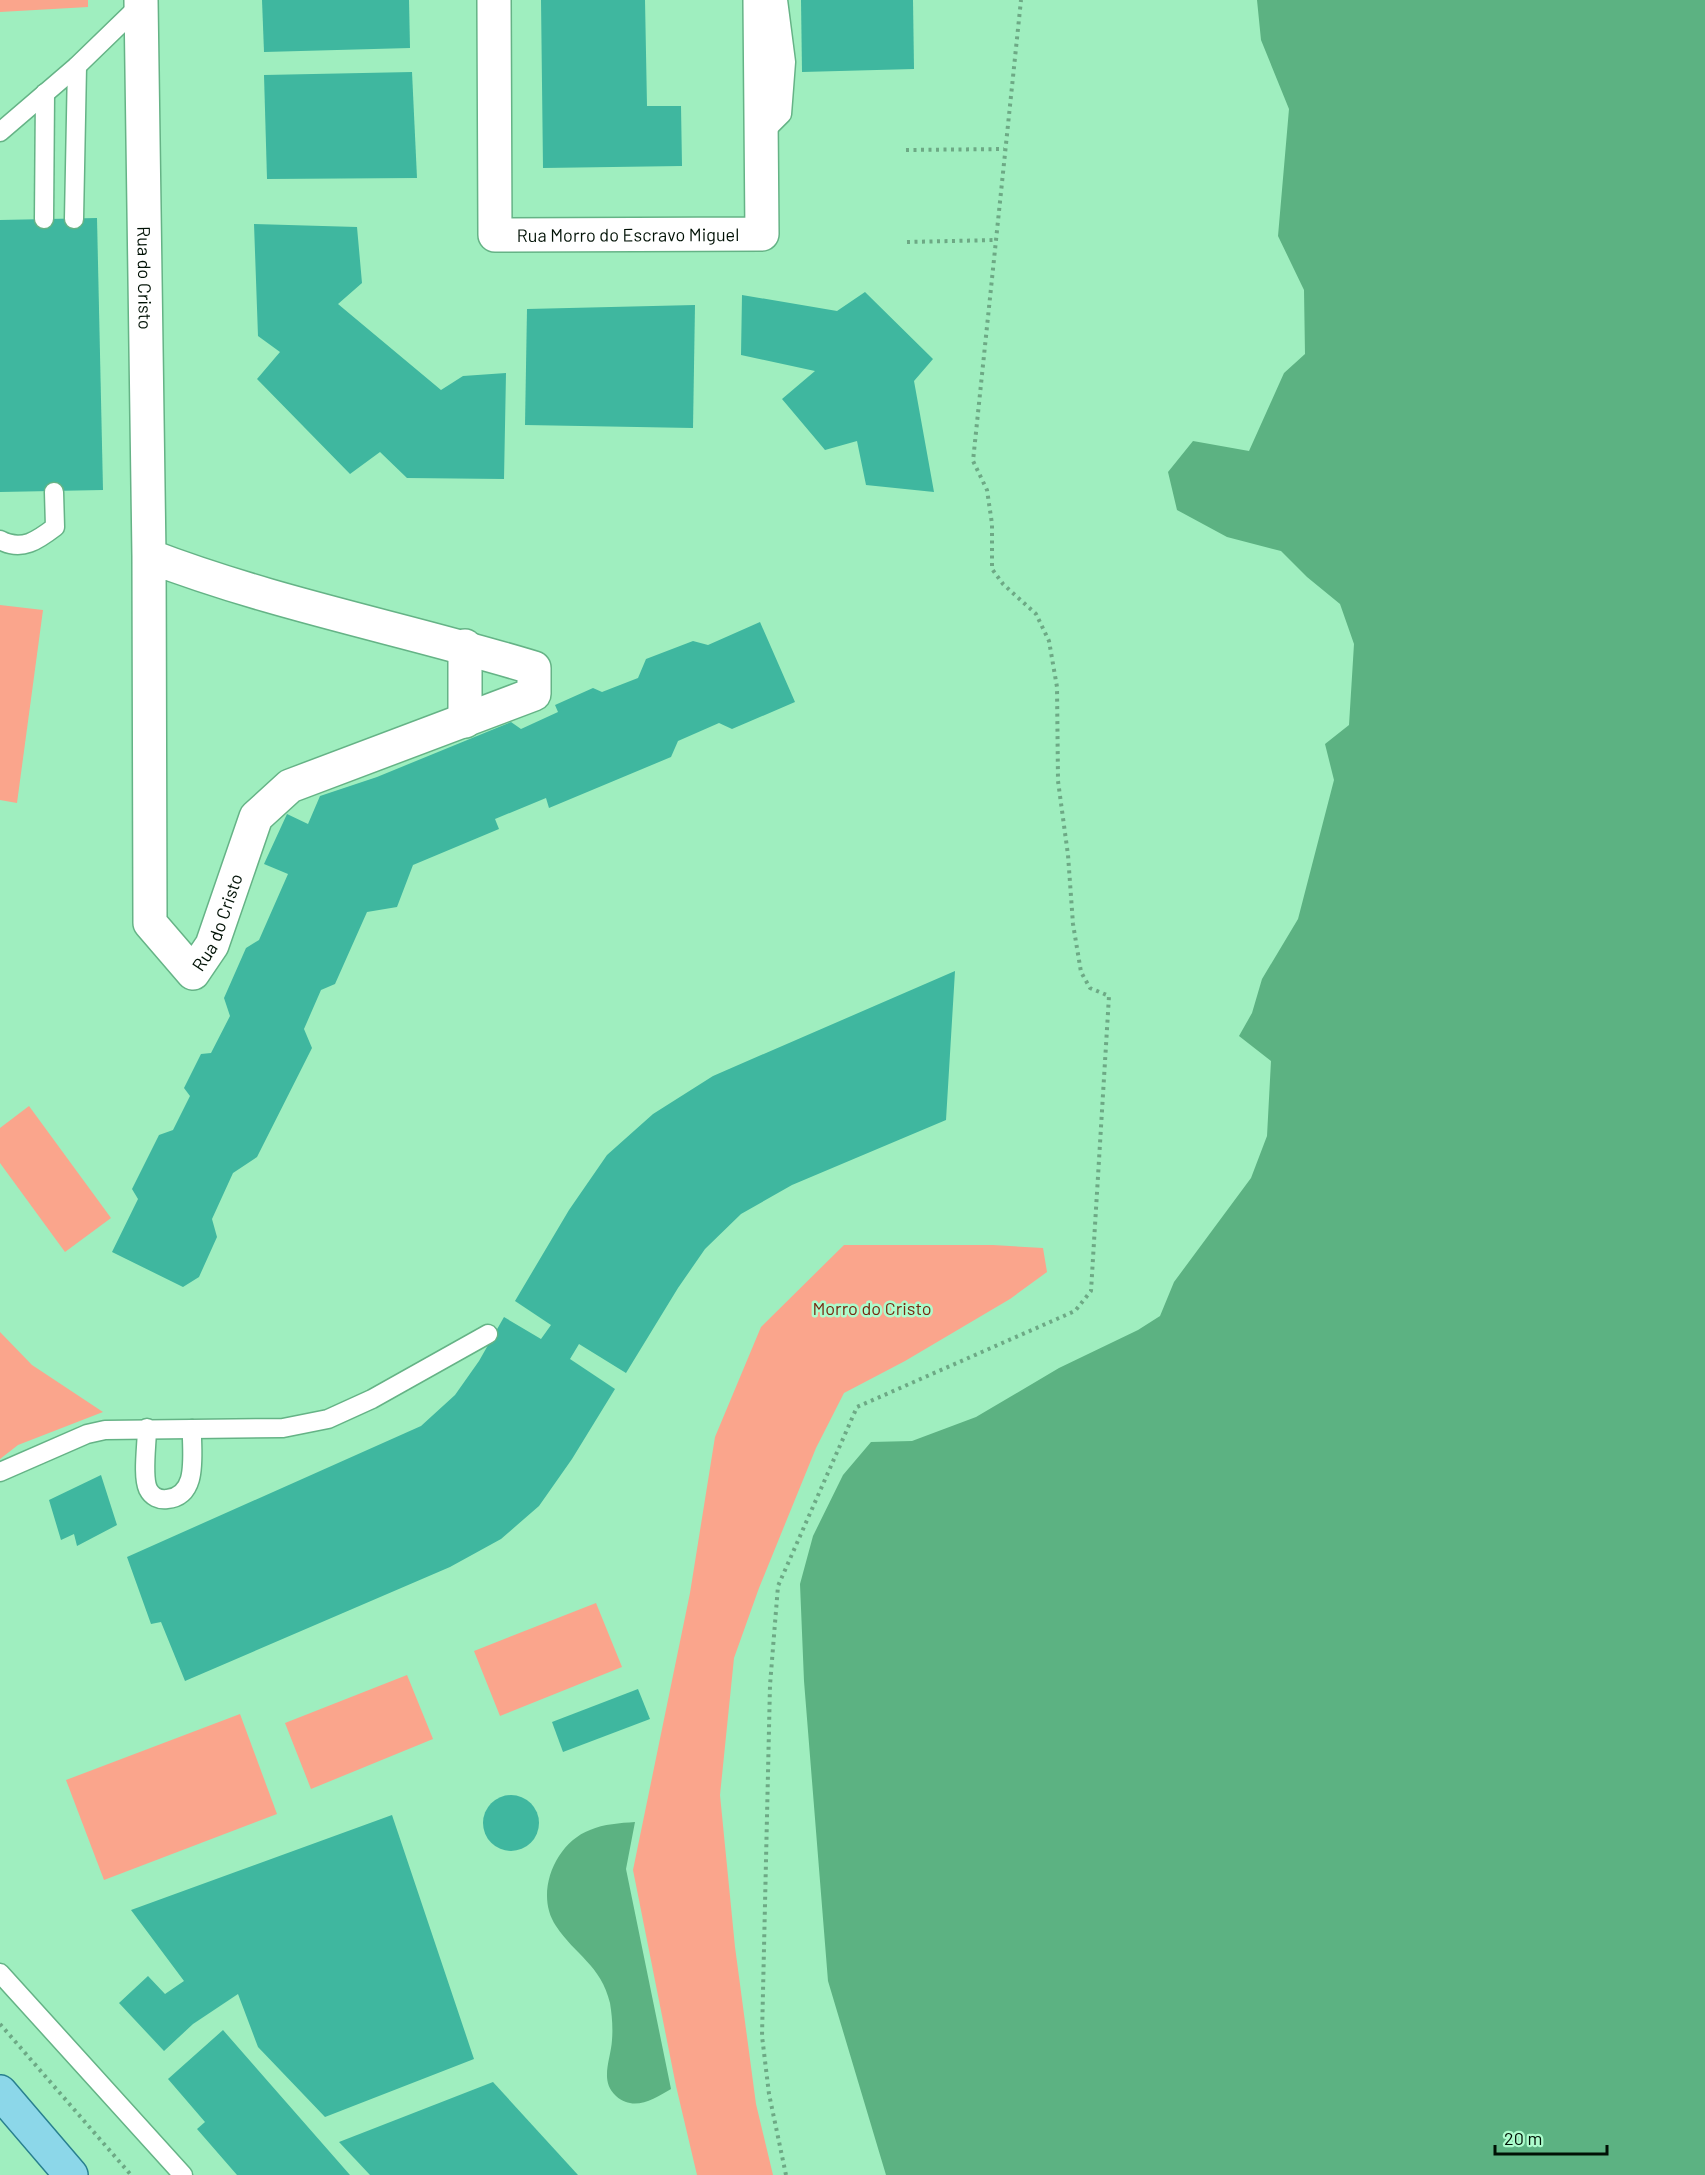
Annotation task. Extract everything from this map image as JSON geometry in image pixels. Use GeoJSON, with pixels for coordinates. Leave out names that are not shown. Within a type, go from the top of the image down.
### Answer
{"type":"FeatureCollection","features":[{"type":"Feature","properties":{"kind":"main road"},"geometry":{"type":"LineString","coordinates":[[0,2092],[71,2175]]}},
{"type":"Feature","properties":{"kind":"street","name":"Rua Morro do Escravo Miguel"},"geometry":{"type":"LineString","coordinates":[[494,0],[495,235],[762,234],[760,0]]}},
{"type":"Feature","properties":{"kind":"street","name":"Rua do Cristo"},"geometry":{"type":"LineString","coordinates":[[141,2],[149,556],[150,923],[193,973],[212,945],[256,817],[290,786],[534,694],[534,668],[465,646],[244,589],[200,576],[149,556]]}},
{"type":"Feature","properties":{"kind":"street"},"geometry":{"type":"LineString","coordinates":[[465,646],[465,721]]}},
{"type":"Feature","properties":{"kind":"lane"},"geometry":{"type":"LineString","coordinates":[[761,135],[782,114],[786,62],[778,0]]}},
{"type":"Feature","properties":{"kind":"lane"},"geometry":{"type":"LineString","coordinates":[[0,132],[77,66],[141,2]]}},
{"type":"Feature","properties":{"kind":"lane"},"geometry":{"type":"LineString","coordinates":[[74,219],[77,66]]}},
{"type":"Feature","properties":{"kind":"lane"},"geometry":{"type":"LineString","coordinates":[[44,219],[45,93]]}},
{"type":"Feature","properties":{"kind":"lane"},"geometry":{"type":"LineString","coordinates":[[0,540],[7,544],[32,544],[55,527],[54,492]]}},
{"type":"Feature","properties":{"kind":"lane"},"geometry":{"type":"LineString","coordinates":[[0,1472],[87,1434],[105,1430],[283,1428],[328,1419],[372,1399],[488,1334]]}},
{"type":"Feature","properties":{"kind":"lane"},"geometry":{"type":"LineString","coordinates":[[147,1428],[146,1481],[154,1497],[162,1500],[182,1495],[189,1487],[192,1429]]}},
{"type":"Feature","properties":{"kind":"lane"},"geometry":{"type":"LineString","coordinates":[[0,1973],[183,2175]]}},
{"type":"Feature","properties":{"kind":"path"},"geometry":{"type":"LineString","coordinates":[[786,2175],[769,2094],[762,2037],[770,1685],[778,1586],[857,1407],[1075,1311],[1091,1291],[1109,996],[1090,988],[1081,972],[1073,924],[1068,855],[1058,781],[1057,687],[1049,641],[1036,614],[1003,584],[992,569],[992,524],[987,490],[973,461],[1021,0]]}},
{"type":"Feature","properties":{"kind":"path"},"geometry":{"type":"LineString","coordinates":[[906,150],[1004,149]]}},
{"type":"Feature","properties":{"kind":"path"},"geometry":{"type":"LineString","coordinates":[[907,242],[995,240]]}},
{"type":"Feature","properties":{"kind":"path"},"geometry":{"type":"LineString","coordinates":[[0,2024],[131,2175]]}},
{"type":"Feature","properties":{"kind":"green space"},"geometry":{"type":"Polygon","coordinates":[[[0,0],[88,0],[88,7],[0,12],[0,0]]]}},
{"type":"Feature","properties":{"kind":"green space"},"geometry":{"type":"Polygon","coordinates":[[[0,605],[43,610],[17,803],[0,800],[0,605]]]}},
{"type":"Feature","properties":{"kind":"green space"},"geometry":{"type":"Polygon","coordinates":[[[29,1106],[111,1218],[65,1252],[0,1163],[0,1128],[29,1106]]]}},
{"type":"Feature","properties":{"kind":"green space","name":"Morro do Cristo"},"geometry":{"type":"Polygon","coordinates":[[[844,1245],[993,1245],[1043,1248],[1047,1272],[1010,1299],[905,1361],[844,1393],[816,1448],[759,1588],[734,1658],[720,1795],[735,1947],[756,2104],[773,2175],[697,2175],[676,2086],[633,1870],[690,1593],[715,1437],[761,1327],[844,1245]]]}},
{"type":"Feature","properties":{"kind":"green space"},"geometry":{"type":"Polygon","coordinates":[[[0,1332],[32,1365],[103,1412],[18,1445],[0,1459],[0,1332]]]}},
{"type":"Feature","properties":{"kind":"green space"},"geometry":{"type":"Polygon","coordinates":[[[596,1603],[622,1667],[500,1716],[474,1651],[596,1603]]]}},
{"type":"Feature","properties":{"kind":"green space"},"geometry":{"type":"Polygon","coordinates":[[[407,1675],[433,1739],[311,1789],[285,1723],[407,1675]]]}},
{"type":"Feature","properties":{"kind":"green space"},"geometry":{"type":"Polygon","coordinates":[[[240,1714],[277,1814],[104,1880],[66,1780],[240,1714]]]}},
{"type":"Feature","properties":{"kind":"shaded area"},"geometry":{"type":"Polygon","coordinates":[[[1257,0],[1705,0],[1705,2175],[886,2175],[828,1981],[804,1681],[800,1584],[813,1536],[843,1475],[871,1442],[912,1441],[976,1417],[1059,1368],[1138,1330],[1160,1316],[1174,1282],[1251,1178],[1267,1136],[1271,1061],[1239,1036],[1252,1013],[1262,979],[1298,919],[1334,780],[1325,744],[1349,725],[1354,644],[1340,604],[1307,577],[1281,551],[1227,537],[1177,510],[1168,472],[1193,441],[1249,451],[1284,373],[1305,354],[1304,290],[1278,236],[1289,109],[1261,40],[1257,0]]]}},
{"type":"Feature","properties":{"kind":"shaded area"},"geometry":{"type":"Polygon","coordinates":[[[635,1822],[626,1869],[671,2089],[651,2100],[630,2103],[616,2096],[608,2084],[607,2070],[612,2040],[612,2022],[606,1990],[594,1970],[556,1926],[547,1899],[552,1871],[567,1846],[595,1828],[635,1822]]]}},
{"type":"Feature","properties":{"kind":"building"},"geometry":{"type":"Polygon","coordinates":[[[262,0],[409,0],[410,48],[264,52],[262,0]]]}},
{"type":"Feature","properties":{"kind":"building"},"geometry":{"type":"Polygon","coordinates":[[[541,0],[645,0],[647,106],[681,106],[682,166],[543,168],[541,0]]]}},
{"type":"Feature","properties":{"kind":"building"},"geometry":{"type":"Polygon","coordinates":[[[801,0],[913,0],[914,69],[802,72],[801,0]]]}},
{"type":"Feature","properties":{"kind":"building"},"geometry":{"type":"Polygon","coordinates":[[[412,72],[417,178],[267,179],[264,75],[412,72]]]}},
{"type":"Feature","properties":{"kind":"building"},"geometry":{"type":"Polygon","coordinates":[[[97,218],[103,490],[0,492],[0,220],[97,218]]]}},
{"type":"Feature","properties":{"kind":"building"},"geometry":{"type":"Polygon","coordinates":[[[254,224],[357,227],[362,283],[338,304],[441,390],[463,376],[506,373],[504,479],[407,478],[380,452],[350,474],[257,379],[280,352],[258,336],[254,224]]]}},
{"type":"Feature","properties":{"kind":"building"},"geometry":{"type":"Polygon","coordinates":[[[865,292],[933,359],[914,381],[934,492],[866,485],[857,441],[825,450],[782,399],[815,371],[741,355],[742,295],[837,311],[865,292]]]}},
{"type":"Feature","properties":{"kind":"building"},"geometry":{"type":"Polygon","coordinates":[[[695,305],[693,428],[525,425],[527,309],[695,305]]]}},
{"type":"Feature","properties":{"kind":"building"},"geometry":{"type":"Polygon","coordinates":[[[760,622],[795,702],[732,729],[719,723],[678,741],[671,757],[549,808],[546,798],[495,819],[499,829],[413,865],[397,907],[367,912],[335,984],[321,990],[304,1029],[312,1048],[257,1157],[233,1173],[212,1219],[217,1237],[199,1277],[183,1287],[112,1252],[138,1199],[132,1189],[159,1135],[173,1130],[190,1096],[184,1088],[201,1054],[211,1053],[230,1016],[224,998],[246,948],[259,940],[288,874],[264,864],[287,814],[308,824],[320,796],[377,777],[511,722],[521,729],[558,712],[555,705],[593,688],[602,692],[638,678],[646,659],[693,641],[708,645],[760,622]]]}},
{"type":"Feature","properties":{"kind":"building"},"geometry":{"type":"Polygon","coordinates":[[[955,971],[946,1120],[792,1185],[741,1214],[705,1249],[678,1288],[626,1373],[579,1344],[570,1359],[615,1389],[572,1459],[539,1506],[501,1539],[450,1567],[185,1681],[161,1622],[151,1624],[127,1557],[421,1426],[455,1395],[479,1361],[504,1317],[541,1339],[551,1325],[515,1301],[569,1210],[607,1155],[653,1114],[713,1076],[955,971]]]}},
{"type":"Feature","properties":{"kind":"building"},"geometry":{"type":"Polygon","coordinates":[[[101,1475],[117,1525],[77,1546],[74,1534],[61,1540],[49,1500],[101,1475]]]}},
{"type":"Feature","properties":{"kind":"building"},"geometry":{"type":"Polygon","coordinates":[[[638,1689],[650,1719],[563,1752],[552,1722],[638,1689]]]}},
{"type":"Feature","properties":{"kind":"building"},"geometry":{"type":"Polygon","coordinates":[[[511,1795],[522,1797],[531,1803],[537,1812],[539,1823],[537,1834],[531,1843],[522,1849],[511,1851],[500,1849],[491,1843],[485,1834],[483,1823],[485,1812],[491,1803],[500,1797],[511,1795]]]}},
{"type":"Feature","properties":{"kind":"building"},"geometry":{"type":"Polygon","coordinates":[[[392,1815],[474,2059],[325,2117],[258,2047],[238,1994],[193,2024],[164,2051],[119,2003],[148,1976],[165,1994],[184,1981],[131,1910],[392,1815]]]}},
{"type":"Feature","properties":{"kind":"building"},"geometry":{"type":"Polygon","coordinates":[[[223,2030],[350,2175],[237,2175],[197,2129],[205,2122],[168,2079],[223,2030]]]}},
{"type":"Feature","properties":{"kind":"building"},"geometry":{"type":"Polygon","coordinates":[[[493,2082],[578,2175],[370,2175],[339,2142],[493,2082]]]}}]}
